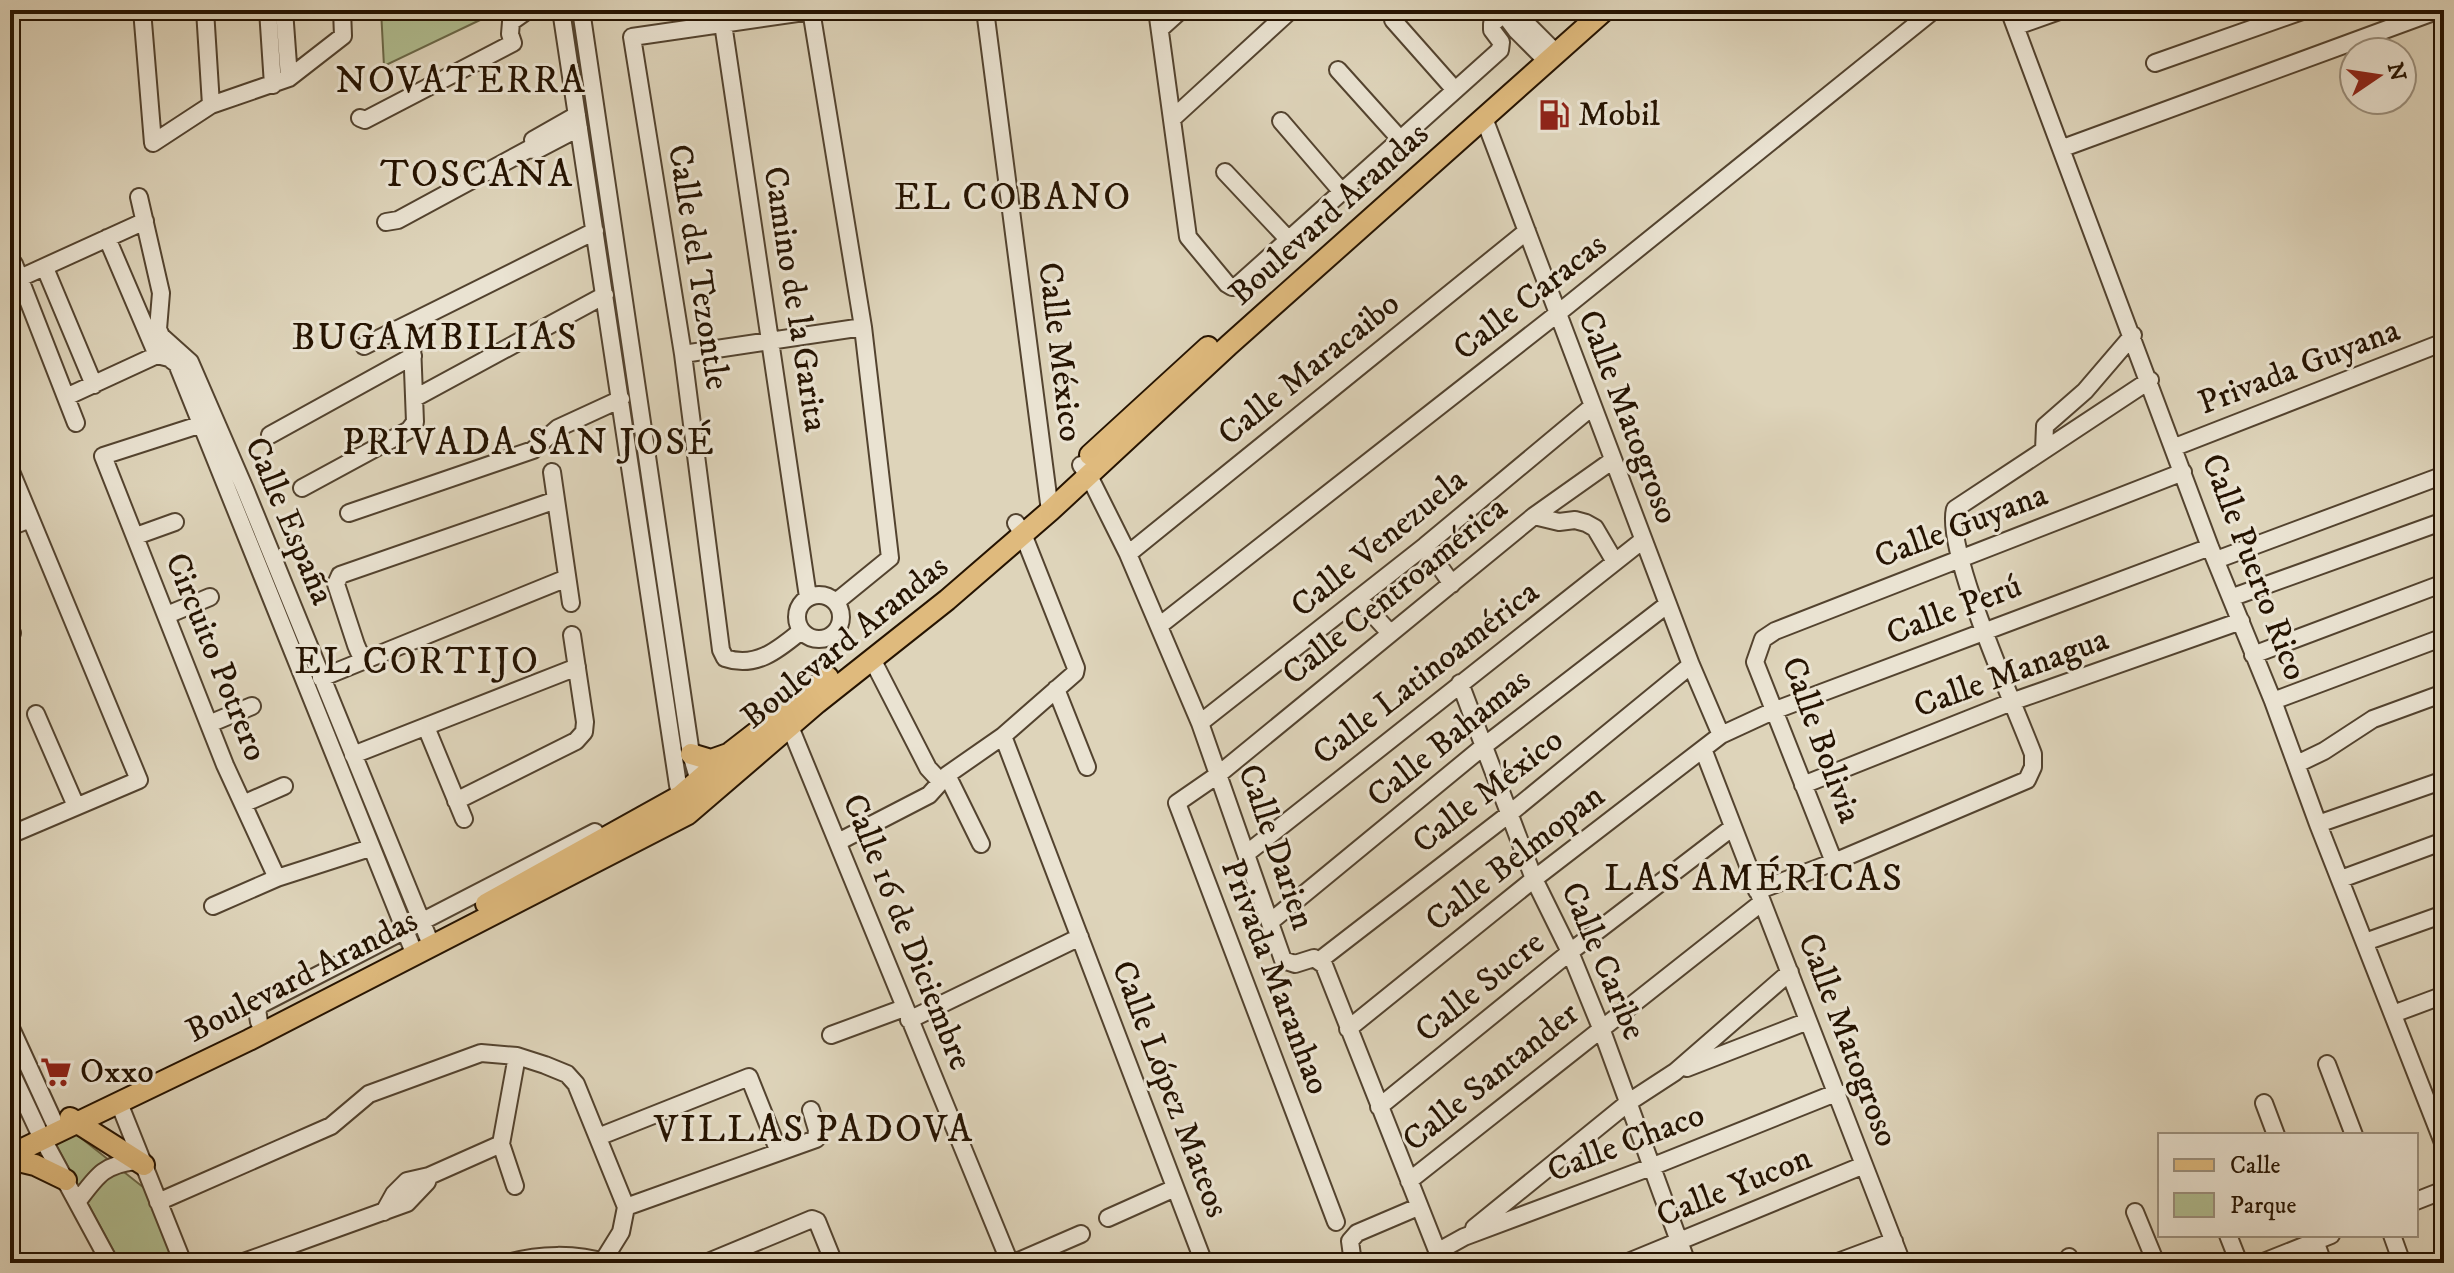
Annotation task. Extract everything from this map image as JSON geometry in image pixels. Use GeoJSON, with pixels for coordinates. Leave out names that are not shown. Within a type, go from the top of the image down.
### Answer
{"type":"FeatureCollection","features":[{"type":"Feature","properties":{"kind":"main road","name":"Boulevard Arandas"},"geometry":{"type":"LineString","coordinates":[[1174,386],[1484,118],[1594,10]]}},
{"type":"Feature","properties":{"kind":"main road","name":"Boulevard Arandas"},"geometry":{"type":"LineString","coordinates":[[704,790],[731,752],[787,719],[872,659],[947,600],[1174,386],[1549,54],[1605,10]]}},
{"type":"Feature","properties":{"kind":"main road","name":"Boulevard Arandas"},"geometry":{"type":"LineString","coordinates":[[10,1157],[57,1128],[418,939],[602,835],[675,798],[704,790],[924,602],[1020,529]]}},
{"type":"Feature","properties":{"kind":"main road"},"geometry":{"type":"LineString","coordinates":[[691,754],[711,760],[731,752]]}},
{"type":"Feature","properties":{"kind":"main road","name":"Boulevard Arandas"},"geometry":{"type":"LineString","coordinates":[[10,1144],[119,1103],[675,798]]}},
{"type":"Feature","properties":{"kind":"main road"},"geometry":{"type":"LineString","coordinates":[[57,1128],[140,1163]]}},
{"type":"Feature","properties":{"kind":"main road"},"geometry":{"type":"LineString","coordinates":[[10,1157],[66,1180]]}},
{"type":"Feature","properties":{"kind":"street"},"geometry":{"type":"LineString","coordinates":[[142,10],[153,143],[211,105],[289,78],[343,36],[342,10]]}},
{"type":"Feature","properties":{"kind":"street"},"geometry":{"type":"LineString","coordinates":[[205,10],[211,105]]}},
{"type":"Feature","properties":{"kind":"street"},"geometry":{"type":"LineString","coordinates":[[268,10],[273,85]]}},
{"type":"Feature","properties":{"kind":"street"},"geometry":{"type":"LineString","coordinates":[[284,10],[289,78]]}},
{"type":"Feature","properties":{"kind":"street"},"geometry":{"type":"LineString","coordinates":[[423,85],[465,62],[513,43],[511,22],[528,10]]}},
{"type":"Feature","properties":{"kind":"street"},"geometry":{"type":"LineString","coordinates":[[561,10],[621,399],[636,440],[691,754],[704,790]]}},
{"type":"Feature","properties":{"kind":"street"},"geometry":{"type":"LineString","coordinates":[[581,10],[630,338],[636,440],[675,798]]}},
{"type":"Feature","properties":{"kind":"street","name":"Calle México"},"geometry":{"type":"LineString","coordinates":[[985,10],[1049,503]]}},
{"type":"Feature","properties":{"kind":"street"},"geometry":{"type":"LineString","coordinates":[[1157,10],[1188,237],[1232,287],[1238,285],[1500,50],[1501,42],[1492,30],[1492,24],[1507,11],[1549,54]]}},
{"type":"Feature","properties":{"kind":"street"},"geometry":{"type":"LineString","coordinates":[[1160,29],[1181,10]]}},
{"type":"Feature","properties":{"kind":"street"},"geometry":{"type":"LineString","coordinates":[[1172,119],[1291,10]]}},
{"type":"Feature","properties":{"kind":"street","name":"Calle Caracas"},"geometry":{"type":"LineString","coordinates":[[1159,626],[1557,314],[1934,10]]}},
{"type":"Feature","properties":{"kind":"street","name":"Calle Puerto Rico"},"geometry":{"type":"LineString","coordinates":[[2009,10],[2213,553],[2233,597],[2444,1145]]}},
{"type":"Feature","properties":{"kind":"street"},"geometry":{"type":"LineString","coordinates":[[2017,26],[2062,10]]}},
{"type":"Feature","properties":{"kind":"street"},"geometry":{"type":"LineString","coordinates":[[2155,63],[2305,10]]}},
{"type":"Feature","properties":{"kind":"street"},"geometry":{"type":"LineString","coordinates":[[722,17],[811,11],[863,327],[890,558],[836,602]]}},
{"type":"Feature","properties":{"kind":"street"},"geometry":{"type":"LineString","coordinates":[[2063,148],[2433,11]]}},
{"type":"Feature","properties":{"kind":"street","name":"Calle del Tezontle"},"geometry":{"type":"LineString","coordinates":[[722,17],[632,37],[683,354],[721,650],[725,658],[733,661],[769,657],[801,631]]}},
{"type":"Feature","properties":{"kind":"street","name":"Camino de la Garita"},"geometry":{"type":"LineString","coordinates":[[722,17],[808,597]]}},
{"type":"Feature","properties":{"kind":"street"},"geometry":{"type":"LineString","coordinates":[[1393,20],[1455,90]]}},
{"type":"Feature","properties":{"kind":"street"},"geometry":{"type":"LineString","coordinates":[[1338,70],[1400,139]]}},
{"type":"Feature","properties":{"kind":"street"},"geometry":{"type":"LineString","coordinates":[[573,89],[593,87]]}},
{"type":"Feature","properties":{"kind":"street","name":"Calle Matogroso"},"geometry":{"type":"LineString","coordinates":[[1484,118],[1691,665],[1721,735]]}},
{"type":"Feature","properties":{"kind":"street"},"geometry":{"type":"LineString","coordinates":[[386,222],[398,220],[529,149],[532,141],[578,121]]}},
{"type":"Feature","properties":{"kind":"street"},"geometry":{"type":"LineString","coordinates":[[1281,121],[1342,192]]}},
{"type":"Feature","properties":{"kind":"street"},"geometry":{"type":"LineString","coordinates":[[1225,172],[1288,239]]}},
{"type":"Feature","properties":{"kind":"street"},"geometry":{"type":"LineString","coordinates":[[139,197],[161,293],[153,331]]}},
{"type":"Feature","properties":{"kind":"street"},"geometry":{"type":"LineString","coordinates":[[76,423],[17,271],[45,268],[145,221]]}},
{"type":"Feature","properties":{"kind":"street"},"geometry":{"type":"LineString","coordinates":[[364,346],[595,231]]}},
{"type":"Feature","properties":{"kind":"street","name":"Calle Maracaibo"},"geometry":{"type":"LineString","coordinates":[[1128,554],[1527,231]]}},
{"type":"Feature","properties":{"kind":"street"},"geometry":{"type":"LineString","coordinates":[[66,397],[166,353],[161,336],[153,331],[107,238]]}},
{"type":"Feature","properties":{"kind":"street"},"geometry":{"type":"LineString","coordinates":[[45,268],[94,385]]}},
{"type":"Feature","properties":{"kind":"street"},"geometry":{"type":"LineString","coordinates":[[415,398],[605,295]]}},
{"type":"Feature","properties":{"kind":"street"},"geometry":{"type":"LineString","coordinates":[[683,354],[863,327]]}},
{"type":"Feature","properties":{"kind":"street"},"geometry":{"type":"LineString","coordinates":[[302,488],[409,430],[415,422],[410,339],[397,329]]}},
{"type":"Feature","properties":{"kind":"street"},"geometry":{"type":"LineString","coordinates":[[2044,450],[2045,426],[2100,375],[2133,335]]}},
{"type":"Feature","properties":{"kind":"street"},"geometry":{"type":"LineString","coordinates":[[612,340],[630,338]]}},
{"type":"Feature","properties":{"kind":"street","name":"Privada Guyana"},"geometry":{"type":"LineString","coordinates":[[2175,447],[2444,342]]}},
{"type":"Feature","properties":{"kind":"street","name":"Calle España"},"geometry":{"type":"LineString","coordinates":[[166,353],[183,375],[199,425],[321,678],[371,797],[418,939]]}},
{"type":"Feature","properties":{"kind":"street","name":"Calle España"},"geometry":{"type":"LineString","coordinates":[[166,353],[190,362],[278,590],[353,805],[370,848],[418,939]]}},
{"type":"Feature","properties":{"kind":"street"},"geometry":{"type":"LineString","coordinates":[[270,435],[413,356]]}},
{"type":"Feature","properties":{"kind":"street"},"geometry":{"type":"LineString","coordinates":[[2014,701],[1959,558],[1953,518],[1955,509],[2150,380]]}},
{"type":"Feature","properties":{"kind":"street"},"geometry":{"type":"LineString","coordinates":[[349,513],[533,450],[558,428],[621,399]]}},
{"type":"Feature","properties":{"kind":"street","name":"Calle Venezuela"},"geometry":{"type":"LineString","coordinates":[[1200,723],[1425,546],[1593,406]]}},
{"type":"Feature","properties":{"kind":"street","name":"Circuito Potrero"},"geometry":{"type":"LineString","coordinates":[[199,425],[103,456],[209,724],[277,878]]}},
{"type":"Feature","properties":{"kind":"street","name":"Calle Centroamérica"},"geometry":{"type":"LineString","coordinates":[[1219,774],[1534,516],[1613,460]]}},
{"type":"Feature","properties":{"kind":"street"},"geometry":{"type":"LineString","coordinates":[[10,469],[139,780],[10,835]]}},
{"type":"Feature","properties":{"kind":"street","name":"Calle Darien"},"geometry":{"type":"LineString","coordinates":[[1085,470],[1128,554],[1200,723],[1283,960],[1295,964],[1314,958],[1324,965],[1440,1258]]}},
{"type":"Feature","properties":{"kind":"street"},"geometry":{"type":"LineString","coordinates":[[552,472],[571,603]]}},
{"type":"Feature","properties":{"kind":"street","name":"Calle Guyana"},"geometry":{"type":"LineString","coordinates":[[1763,639],[1775,631],[2183,472]]}},
{"type":"Feature","properties":{"kind":"street","name":"Calle Perú"},"geometry":{"type":"LineString","coordinates":[[1721,735],[1773,711],[1985,630],[2444,475]]}},
{"type":"Feature","properties":{"kind":"street"},"geometry":{"type":"LineString","coordinates":[[369,659],[359,652],[343,608],[336,584],[340,575],[556,500]]}},
{"type":"Feature","properties":{"kind":"street"},"geometry":{"type":"LineString","coordinates":[[1534,516],[1559,522],[1575,520],[1595,528],[1615,562]]}},
{"type":"Feature","properties":{"kind":"street"},"geometry":{"type":"LineString","coordinates":[[10,527],[30,519]]}},
{"type":"Feature","properties":{"kind":"street"},"geometry":{"type":"LineString","coordinates":[[2233,597],[2444,521]]}},
{"type":"Feature","properties":{"kind":"street"},"geometry":{"type":"LineString","coordinates":[[136,536],[175,522]]}},
{"type":"Feature","properties":{"kind":"street"},"geometry":{"type":"LineString","coordinates":[[838,842],[929,795],[944,778],[1003,736],[1076,671],[1020,529]]}},
{"type":"Feature","properties":{"kind":"street","name":"Calle Latinoamérica"},"geometry":{"type":"LineString","coordinates":[[1246,854],[1643,540]]}},
{"type":"Feature","properties":{"kind":"street"},"geometry":{"type":"LineString","coordinates":[[1425,546],[1452,584]]}},
{"type":"Feature","properties":{"kind":"street"},"geometry":{"type":"LineString","coordinates":[[321,678],[567,578]]}},
{"type":"Feature","properties":{"kind":"street"},"geometry":{"type":"LineString","coordinates":[[2253,655],[2444,583]]}},
{"type":"Feature","properties":{"kind":"street"},"geometry":{"type":"LineString","coordinates":[[825,595],[836,602],[841,619],[829,637],[814,639],[801,631],[797,612],[808,597],[825,595]]}},
{"type":"Feature","properties":{"kind":"street"},"geometry":{"type":"LineString","coordinates":[[167,615],[210,597]]}},
{"type":"Feature","properties":{"kind":"street"},"geometry":{"type":"LineString","coordinates":[[1359,599],[1390,633]]}},
{"type":"Feature","properties":{"kind":"street","name":"Calle Bahamas"},"geometry":{"type":"LineString","coordinates":[[1270,922],[1484,746],[1668,604]]}},
{"type":"Feature","properties":{"kind":"street","name":"Calle Managua"},"geometry":{"type":"LineString","coordinates":[[1803,785],[2014,701],[2241,621]]}},
{"type":"Feature","properties":{"kind":"street"},"geometry":{"type":"LineString","coordinates":[[456,801],[576,741],[584,732],[572,635]]}},
{"type":"Feature","properties":{"kind":"street"},"geometry":{"type":"LineString","coordinates":[[2273,701],[2444,637]]}},
{"type":"Feature","properties":{"kind":"street","name":"Calle Bolivia"},"geometry":{"type":"LineString","coordinates":[[1763,639],[1755,662],[1834,862]]}},
{"type":"Feature","properties":{"kind":"street"},"geometry":{"type":"LineString","coordinates":[[872,659],[928,768],[944,778],[981,844]]}},
{"type":"Feature","properties":{"kind":"street","name":"Calle México"},"geometry":{"type":"LineString","coordinates":[[1320,960],[1509,814],[1691,665]]}},
{"type":"Feature","properties":{"kind":"street"},"geometry":{"type":"LineString","coordinates":[[353,755],[577,667]]}},
{"type":"Feature","properties":{"kind":"street","name":"Calle Caribe"},"geometry":{"type":"LineString","coordinates":[[1460,683],[1534,879],[1570,952],[1601,1028],[1687,1263]]}},
{"type":"Feature","properties":{"kind":"street"},"geometry":{"type":"LineString","coordinates":[[1056,689],[1087,767]]}},
{"type":"Feature","properties":{"kind":"street"},"geometry":{"type":"LineString","coordinates":[[2297,764],[2324,751],[2373,719],[2444,693]]}},
{"type":"Feature","properties":{"kind":"street","name":"Calle Santander"},"geometry":{"type":"LineString","coordinates":[[1409,1181],[1759,897],[2027,780],[2033,767],[2033,754],[2014,701]]}},
{"type":"Feature","properties":{"kind":"street"},"geometry":{"type":"LineString","coordinates":[[209,724],[252,706]]}},
{"type":"Feature","properties":{"kind":"street"},"geometry":{"type":"LineString","coordinates":[[36,714],[76,806]]}},
{"type":"Feature","properties":{"kind":"street","name":"Calle 16 de Diciembre"},"geometry":{"type":"LineString","coordinates":[[787,719],[906,1014],[1012,1263]]}},
{"type":"Feature","properties":{"kind":"street"},"geometry":{"type":"LineString","coordinates":[[426,727],[464,819]]}},
{"type":"Feature","properties":{"kind":"street","name":"Calle Belmopan"},"geometry":{"type":"LineString","coordinates":[[1348,1029],[1534,879],[1721,735]]}},
{"type":"Feature","properties":{"kind":"street","name":"Calle López Mateos"},"geometry":{"type":"LineString","coordinates":[[1003,736],[1204,1263]]}},
{"type":"Feature","properties":{"kind":"street","name":"Calle Matogroso"},"geometry":{"type":"LineString","coordinates":[[1703,749],[1902,1263]]}},
{"type":"Feature","properties":{"kind":"street","name":"Privada Maranhao"},"geometry":{"type":"LineString","coordinates":[[1219,774],[1177,803],[1336,1222]]}},
{"type":"Feature","properties":{"kind":"street"},"geometry":{"type":"LineString","coordinates":[[2318,824],[2444,780]]}},
{"type":"Feature","properties":{"kind":"street"},"geometry":{"type":"LineString","coordinates":[[243,804],[284,786]]}},
{"type":"Feature","properties":{"kind":"street"},"geometry":{"type":"LineString","coordinates":[[353,805],[371,797]]}},
{"type":"Feature","properties":{"kind":"street","name":"Calle Sucre"},"geometry":{"type":"LineString","coordinates":[[1379,1107],[1570,952],[1733,827]]}},
{"type":"Feature","properties":{"kind":"street"},"geometry":{"type":"LineString","coordinates":[[2341,879],[2444,841]]}},
{"type":"Feature","properties":{"kind":"street"},"geometry":{"type":"LineString","coordinates":[[213,906],[277,878],[370,848]]}},
{"type":"Feature","properties":{"kind":"street"},"geometry":{"type":"LineString","coordinates":[[2365,942],[2444,914]]}},
{"type":"Feature","properties":{"kind":"street","name":"Calle López Mateos"},"geometry":{"type":"LineString","coordinates":[[831,1035],[906,1014],[1080,937]]}},
{"type":"Feature","properties":{"kind":"street"},"geometry":{"type":"LineString","coordinates":[[1464,1237],[1629,1102],[1675,1072],[1790,972]]}},
{"type":"Feature","properties":{"kind":"street"},"geometry":{"type":"LineString","coordinates":[[2393,1014],[2444,995]]}},
{"type":"Feature","properties":{"kind":"street"},"geometry":{"type":"LineString","coordinates":[[1675,1072],[1808,1021]]}},
{"type":"Feature","properties":{"kind":"street"},"geometry":{"type":"LineString","coordinates":[[10,1026],[57,1128],[66,1180],[105,1261]]}},
{"type":"Feature","properties":{"kind":"street"},"geometry":{"type":"LineString","coordinates":[[158,1202],[331,1126],[369,1094],[481,1053],[517,1056],[557,1069],[572,1079],[626,1207],[621,1232],[605,1262],[538,1256],[511,1263]]}},
{"type":"Feature","properties":{"kind":"street"},"geometry":{"type":"LineString","coordinates":[[515,1186],[501,1144],[517,1056]]}},
{"type":"Feature","properties":{"kind":"street"},"geometry":{"type":"LineString","coordinates":[[2327,1064],[2353,1133]]}},
{"type":"Feature","properties":{"kind":"street"},"geometry":{"type":"LineString","coordinates":[[10,1070],[57,1128]]}},
{"type":"Feature","properties":{"kind":"street"},"geometry":{"type":"LineString","coordinates":[[598,1137],[749,1077],[779,1152]]}},
{"type":"Feature","properties":{"kind":"street","name":"Calle Chaco"},"geometry":{"type":"LineString","coordinates":[[1440,1258],[1464,1237],[1838,1092]]}},
{"type":"Feature","properties":{"kind":"street"},"geometry":{"type":"LineString","coordinates":[[119,1103],[140,1163],[183,1263]]}},
{"type":"Feature","properties":{"kind":"street"},"geometry":{"type":"LineString","coordinates":[[2264,1103],[2275,1133]]}},
{"type":"Feature","properties":{"kind":"street"},"geometry":{"type":"LineString","coordinates":[[626,1207],[816,1139],[817,1130],[811,1110]]}},
{"type":"Feature","properties":{"kind":"street"},"geometry":{"type":"LineString","coordinates":[[241,1263],[384,1212],[400,1186],[413,1178],[429,1176],[501,1144]]}},
{"type":"Feature","properties":{"kind":"street"},"geometry":{"type":"LineString","coordinates":[[78,1201],[100,1173],[114,1165],[140,1163]]}},
{"type":"Feature","properties":{"kind":"street","name":"Calle Yucon"},"geometry":{"type":"LineString","coordinates":[[1626,1263],[1864,1165]]}},
{"type":"Feature","properties":{"kind":"street"},"geometry":{"type":"LineString","coordinates":[[1108,1218],[1175,1188]]}},
{"type":"Feature","properties":{"kind":"street"},"geometry":{"type":"LineString","coordinates":[[2418,1200],[2444,1190]]}},
{"type":"Feature","properties":{"kind":"street"},"geometry":{"type":"LineString","coordinates":[[1353,1263],[1350,1241],[1357,1233],[1418,1207]]}},
{"type":"Feature","properties":{"kind":"street"},"geometry":{"type":"LineString","coordinates":[[2135,1212],[2156,1263]]}},
{"type":"Feature","properties":{"kind":"street"},"geometry":{"type":"LineString","coordinates":[[706,1263],[741,1256],[814,1219],[834,1263]]}},
{"type":"Feature","properties":{"kind":"street"},"geometry":{"type":"LineString","coordinates":[[1012,1263],[1081,1234]]}},
{"type":"Feature","properties":{"kind":"street"},"geometry":{"type":"LineString","coordinates":[[2229,1237],[2239,1263]]}},
{"type":"Feature","properties":{"kind":"street"},"geometry":{"type":"LineString","coordinates":[[2261,1263],[2320,1237],[2323,1263]]}},
{"type":"Feature","properties":{"kind":"street"},"geometry":{"type":"LineString","coordinates":[[2393,1237],[2402,1263]]}},
{"type":"Feature","properties":{"kind":"street"},"geometry":{"type":"LineString","coordinates":[[1835,1263],[1894,1241]]}},
{"type":"Feature","properties":{"kind":"green space"},"geometry":{"type":"Polygon","coordinates":[[[381,10],[501,10],[384,66],[381,10]]]}},
{"type":"Feature","properties":{"kind":"green space"},"geometry":{"type":"Polygon","coordinates":[[[76,1134],[148,1191],[178,1263],[120,1263],[55,1143],[76,1134]]]}},
{"type":"Feature","properties":{"kind":"place","name":"Mobil"},"geometry":{"type":"Point","coordinates":[1554,115]}},
{"type":"Feature","properties":{"kind":"place","name":"Oxxo"},"geometry":{"type":"Point","coordinates":[56,1072]}},
{"type":"Feature","properties":{"kind":"district","name":"NOVATERRA"},"geometry":{"type":"Point","coordinates":[461,81]}},
{"type":"Feature","properties":{"kind":"district","name":"TOSCANA"},"geometry":{"type":"Point","coordinates":[477,175]}},
{"type":"Feature","properties":{"kind":"district","name":"EL COBANO"},"geometry":{"type":"Point","coordinates":[1013,198]}},
{"type":"Feature","properties":{"kind":"district","name":"BUGAMBILIAS"},"geometry":{"type":"Point","coordinates":[435,338]}},
{"type":"Feature","properties":{"kind":"district","name":"PRIVADA SAN JOSÉ"},"geometry":{"type":"Point","coordinates":[529,443]}},
{"type":"Feature","properties":{"kind":"district","name":"EL CORTIJO"},"geometry":{"type":"Point","coordinates":[417,662]}},
{"type":"Feature","properties":{"kind":"district","name":"LAS AMÉRICAS"},"geometry":{"type":"Point","coordinates":[1754,879]}},
{"type":"Feature","properties":{"kind":"district","name":"VILLAS PADOVA"},"geometry":{"type":"Point","coordinates":[814,1130]}}]}
